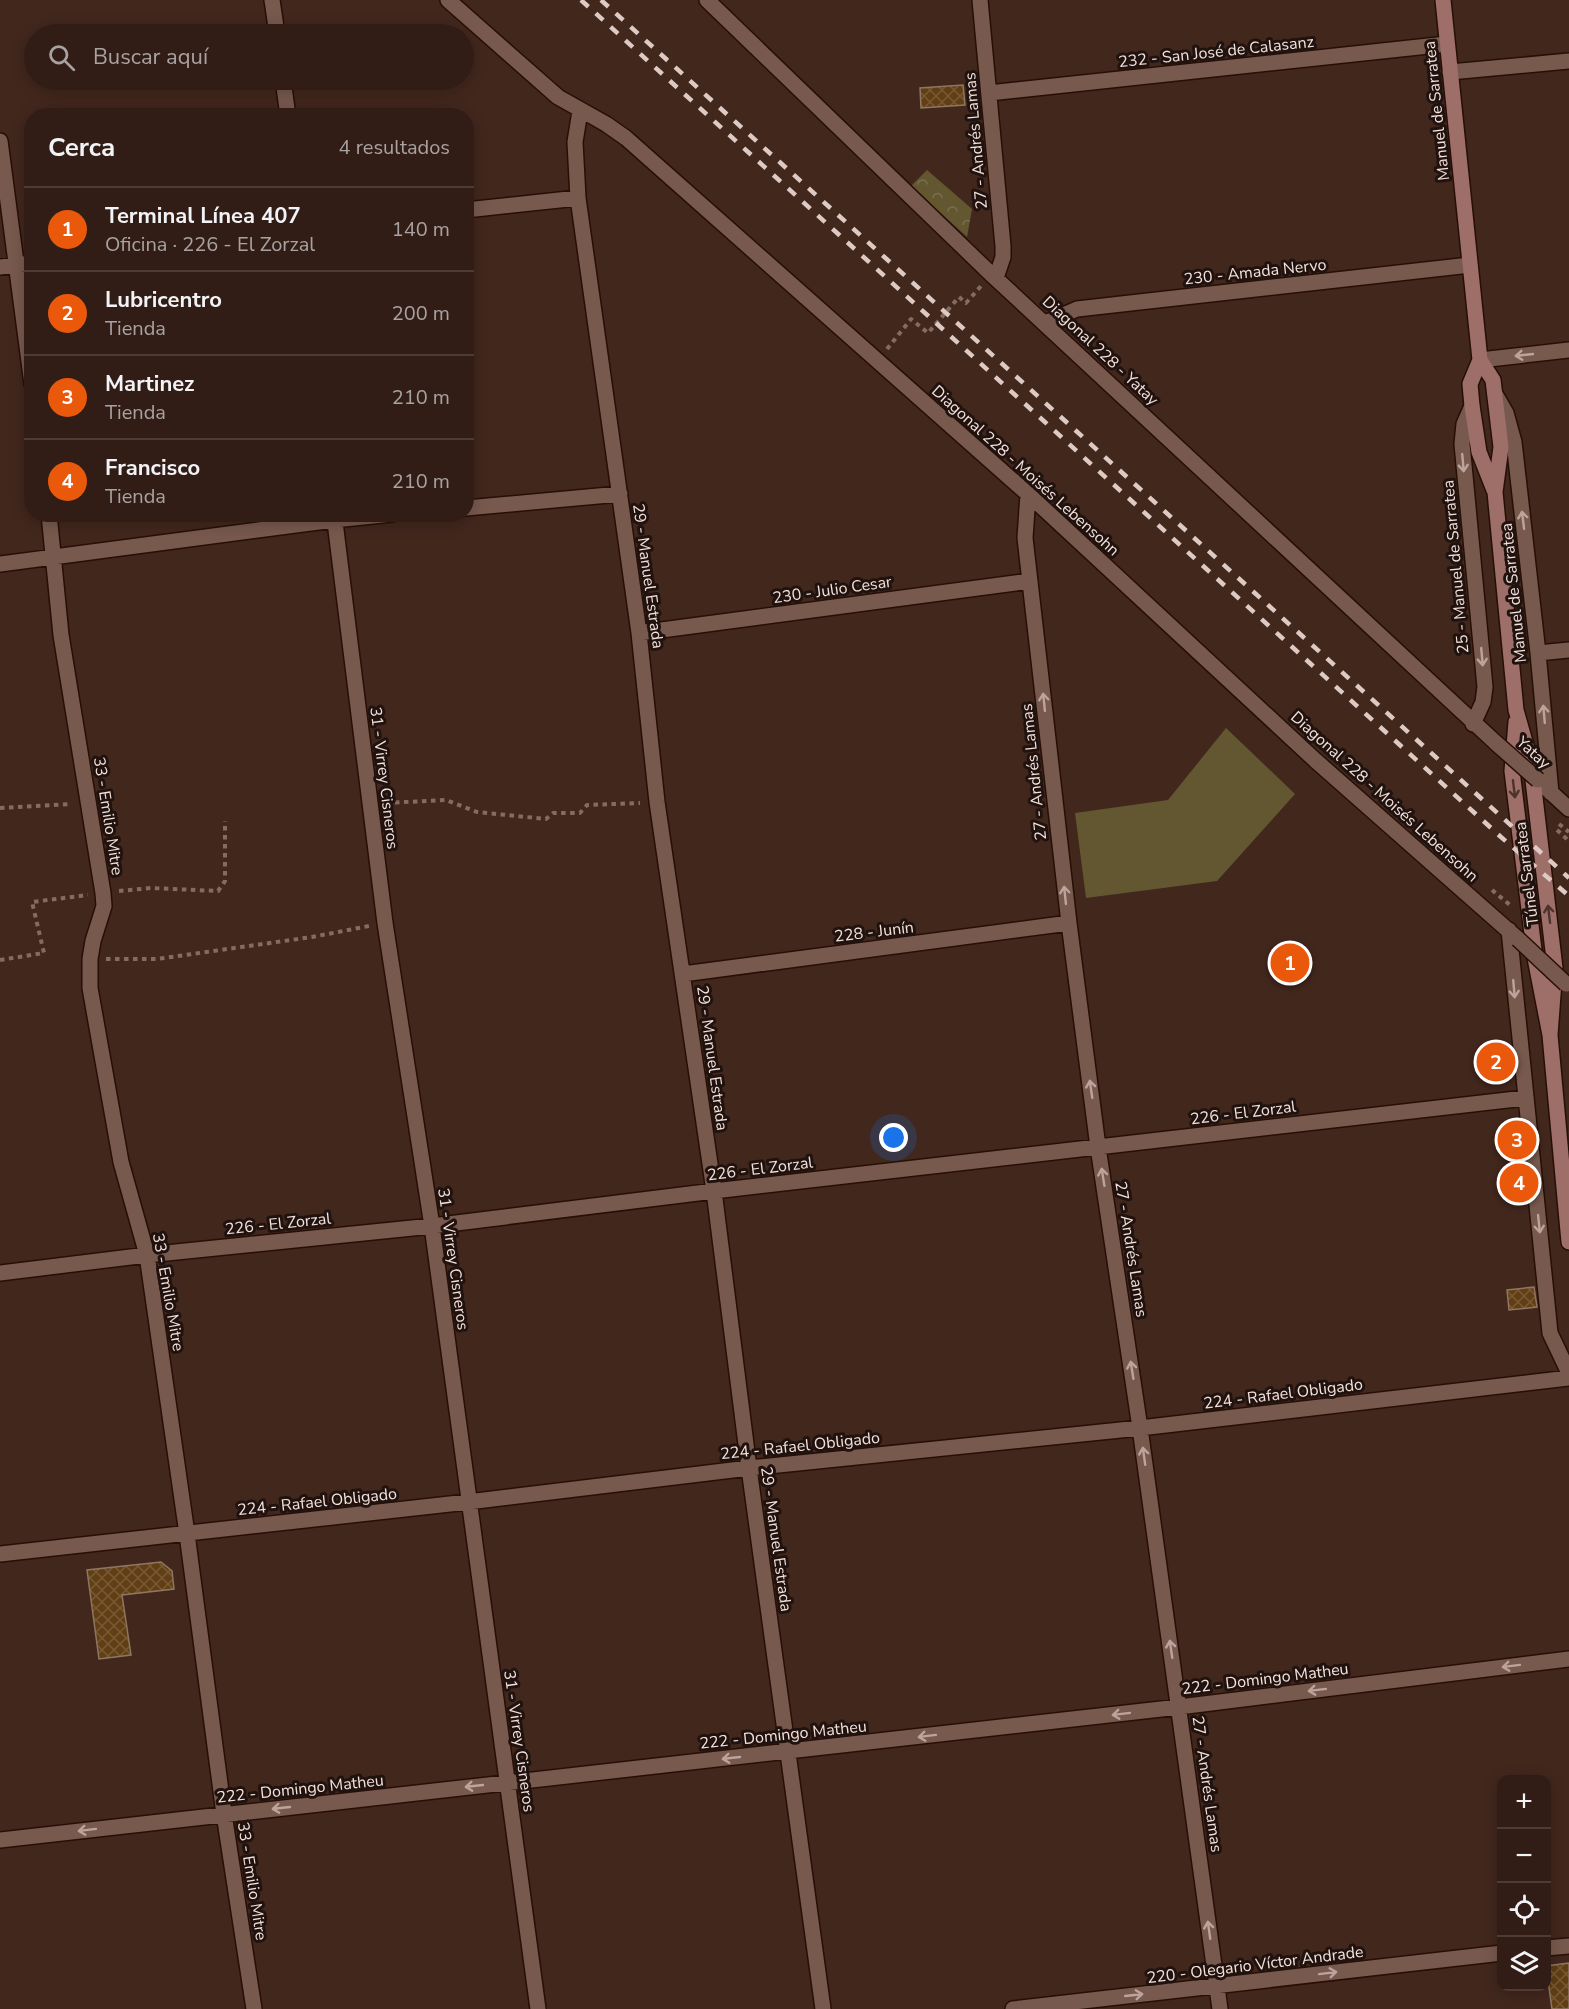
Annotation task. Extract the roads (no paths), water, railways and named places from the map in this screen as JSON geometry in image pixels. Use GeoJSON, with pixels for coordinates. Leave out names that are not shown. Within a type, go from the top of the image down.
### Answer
{"type":"FeatureCollection","features":[{"type":"Feature","properties":{"kind":"main road","name":"Manuel de Sarratea"},"geometry":{"type":"LineString","coordinates":[[1443,0],[1480,360],[1493,380],[1495,394],[1500,447],[1495,492]]}},
{"type":"Feature","properties":{"kind":"main road","name":"25 - Manuel de Sarratea"},"geometry":{"type":"LineString","coordinates":[[1480,360],[1470,384],[1472,406],[1479,452],[1495,492]]}},
{"type":"Feature","properties":{"kind":"main road","name":"Túnel Sarratea"},"geometry":{"type":"LineString","coordinates":[[1495,492],[1516,710],[1512,771],[1535,958],[1550,1035],[1569,1242]]}},
{"type":"Feature","properties":{"kind":"street"},"geometry":{"type":"LineString","coordinates":[[272,0],[276,24]]}},
{"type":"Feature","properties":{"kind":"street","name":"Diagonal 228 - Moisés Lebensohn"},"geometry":{"type":"LineString","coordinates":[[448,0],[558,97],[626,138],[1028,494],[1315,760],[1514,935],[1567,985]]}},
{"type":"Feature","properties":{"kind":"street","name":"Diagonal 228 - Yatay"},"geometry":{"type":"LineString","coordinates":[[707,0],[996,278],[1473,723]]}},
{"type":"Feature","properties":{"kind":"street","name":"27 - Andrés Lamas"},"geometry":{"type":"LineString","coordinates":[[980,0],[1003,246],[1003,257],[996,278]]}},
{"type":"Feature","properties":{"kind":"street","name":"232 - San José de Calasanz"},"geometry":{"type":"LineString","coordinates":[[988,93],[1447,44]]}},
{"type":"Feature","properties":{"kind":"street"},"geometry":{"type":"LineString","coordinates":[[1450,72],[1569,61]]}},
{"type":"Feature","properties":{"kind":"street"},"geometry":{"type":"LineString","coordinates":[[284,90],[287,108]]}},
{"type":"Feature","properties":{"kind":"street","name":"29 - Manuel Estrada"},"geometry":{"type":"LineString","coordinates":[[580,111],[575,142],[578,198],[639,633],[657,802],[714,1191],[749,1468],[823,2009]]}},
{"type":"Feature","properties":{"kind":"street"},"geometry":{"type":"LineString","coordinates":[[0,141],[8,266],[24,345]]}},
{"type":"Feature","properties":{"kind":"street"},"geometry":{"type":"LineString","coordinates":[[474,209],[578,198]]}},
{"type":"Feature","properties":{"kind":"street"},"geometry":{"type":"LineString","coordinates":[[8,266],[24,264]]}},
{"type":"Feature","properties":{"kind":"street","name":"230 - Amada Nervo"},"geometry":{"type":"LineString","coordinates":[[1045,323],[1077,309],[1470,265]]}},
{"type":"Feature","properties":{"kind":"street"},"geometry":{"type":"LineString","coordinates":[[1480,360],[1569,351]]}},
{"type":"Feature","properties":{"kind":"street","name":"Manuel de Sarratea"},"geometry":{"type":"LineString","coordinates":[[1495,394],[1506,413],[1514,442],[1551,793]]}},
{"type":"Feature","properties":{"kind":"street","name":"25 - Manuel de Sarratea"},"geometry":{"type":"LineString","coordinates":[[1472,406],[1464,424],[1462,444],[1485,687],[1483,702],[1473,723]]}},
{"type":"Feature","properties":{"kind":"street"},"geometry":{"type":"LineString","coordinates":[[474,507],[620,494]]}},
{"type":"Feature","properties":{"kind":"street","name":"27 - Andrés Lamas"},"geometry":{"type":"LineString","coordinates":[[1028,494],[1025,538],[1069,923],[1098,1147],[1140,1428],[1220,2009]]}},
{"type":"Feature","properties":{"kind":"street","name":"33 - Emilio Mitre"},"geometry":{"type":"LineString","coordinates":[[50,522],[62,635],[103,893],[104,906],[90,959],[90,988],[122,1162],[147,1254],[224,1814],[254,2009]]}},
{"type":"Feature","properties":{"kind":"street"},"geometry":{"type":"LineString","coordinates":[[0,564],[299,522]]}},
{"type":"Feature","properties":{"kind":"street","name":"31 - Virrey Cisneros"},"geometry":{"type":"LineString","coordinates":[[335,522],[385,923],[432,1226],[538,2009]]}},
{"type":"Feature","properties":{"kind":"street","name":"230 - Julio Cesar"},"geometry":{"type":"LineString","coordinates":[[639,633],[1030,581]]}},
{"type":"Feature","properties":{"kind":"street"},"geometry":{"type":"LineString","coordinates":[[1538,653],[1569,650]]}},
{"type":"Feature","properties":{"kind":"street","name":"Yatay"},"geometry":{"type":"LineString","coordinates":[[1473,723],[1569,809]]}},
{"type":"Feature","properties":{"kind":"street","name":"228 - Junín"},"geometry":{"type":"LineString","coordinates":[[683,974],[1069,923]]}},
{"type":"Feature","properties":{"kind":"street"},"geometry":{"type":"LineString","coordinates":[[1514,935],[1525,1098],[1550,1333],[1569,1373]]}},
{"type":"Feature","properties":{"kind":"street","name":"226 - El Zorzal"},"geometry":{"type":"LineString","coordinates":[[0,1273],[147,1254],[432,1226],[714,1191],[1525,1098]]}},
{"type":"Feature","properties":{"kind":"street","name":"224 - Rafael Obligado"},"geometry":{"type":"LineString","coordinates":[[0,1554],[749,1468],[1140,1428],[1569,1378]]}},
{"type":"Feature","properties":{"kind":"street","name":"222 - Domingo Matheu"},"geometry":{"type":"LineString","coordinates":[[0,1840],[789,1752],[1569,1659]]}},
{"type":"Feature","properties":{"kind":"street"},"geometry":{"type":"LineString","coordinates":[[1551,1948],[1569,1946]]}},
{"type":"Feature","properties":{"kind":"street","name":"220 - Olegario Víctor Andrade"},"geometry":{"type":"LineString","coordinates":[[1013,2009],[1497,1954]]}},
{"type":"Feature","properties":{"kind":"railway"},"geometry":{"type":"LineString","coordinates":[[581,0],[1501,837],[1569,896]]}},
{"type":"Feature","properties":{"kind":"railway"},"geometry":{"type":"LineString","coordinates":[[601,0],[1569,878]]}},
{"type":"Feature","properties":{"kind":"place","name":"Terminal Línea 407"},"geometry":{"type":"Point","coordinates":[1290,963]}},
{"type":"Feature","properties":{"kind":"place","name":"Lubricentro"},"geometry":{"type":"Point","coordinates":[1496,1062]}},
{"type":"Feature","properties":{"kind":"place","name":"Martinez"},"geometry":{"type":"Point","coordinates":[1517,1140]}},
{"type":"Feature","properties":{"kind":"place","name":"Francisco"},"geometry":{"type":"Point","coordinates":[1519,1183]}}]}
